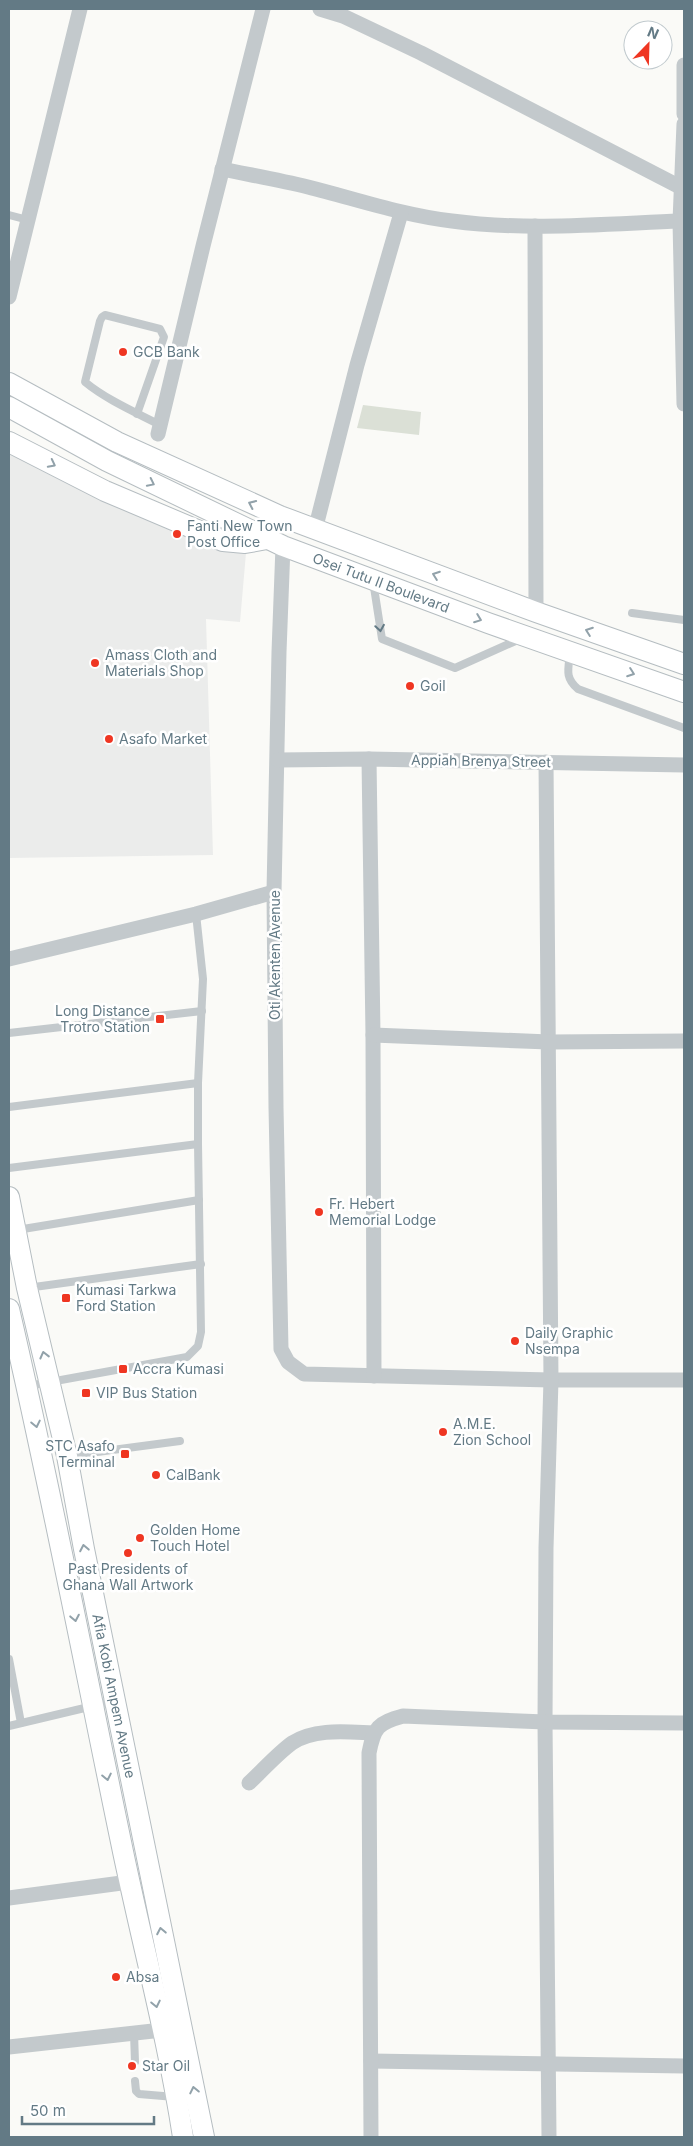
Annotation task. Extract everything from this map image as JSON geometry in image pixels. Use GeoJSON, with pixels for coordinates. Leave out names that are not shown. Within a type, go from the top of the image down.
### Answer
{"type":"FeatureCollection","features":[{"type":"Feature","properties":{"kind":"main road"},"geometry":{"type":"LineString","coordinates":[[9,370],[45,402]]}},
{"type":"Feature","properties":{"kind":"main road","name":"Osei Tutu II Boulevard"},"geometry":{"type":"LineString","coordinates":[[9,383],[117,442],[315,530],[536,612],[684,664]]}},
{"type":"Feature","properties":{"kind":"main road","name":"Osei Tutu II Boulevard"},"geometry":{"type":"LineString","coordinates":[[9,407],[107,462],[275,542],[372,580],[684,692]]}},
{"type":"Feature","properties":{"kind":"main road"},"geometry":{"type":"LineString","coordinates":[[9,442],[105,491],[223,541],[245,543],[275,542]]}},
{"type":"Feature","properties":{"kind":"main road","name":"Afia Kobi Ampem Avenue"},"geometry":{"type":"LineString","coordinates":[[9,1198],[27,1288],[67,1456],[114,1701],[204,2137]]}},
{"type":"Feature","properties":{"kind":"main road","name":"Afia Kobi Ampem Avenue"},"geometry":{"type":"LineString","coordinates":[[9,1309],[27,1386],[131,1889],[177,2097],[183,2137]]}},
{"type":"Feature","properties":{"kind":"main road"},"geometry":{"type":"LineString","coordinates":[[131,1889],[153,1892]]}},
{"type":"Feature","properties":{"kind":"street"},"geometry":{"type":"LineString","coordinates":[[9,297],[80,9]]}},
{"type":"Feature","properties":{"kind":"street"},"geometry":{"type":"LineString","coordinates":[[159,430],[263,9]]}},
{"type":"Feature","properties":{"kind":"street"},"geometry":{"type":"LineString","coordinates":[[320,9],[344,16],[683,188]]}},
{"type":"Feature","properties":{"kind":"street"},"geometry":{"type":"LineString","coordinates":[[684,65],[684,114]]}},
{"type":"Feature","properties":{"kind":"street"},"geometry":{"type":"LineString","coordinates":[[684,124],[683,188],[680,222],[684,404]]}},
{"type":"Feature","properties":{"kind":"street"},"geometry":{"type":"LineString","coordinates":[[222,169],[308,187],[400,213],[492,226],[680,222]]}},
{"type":"Feature","properties":{"kind":"street"},"geometry":{"type":"LineString","coordinates":[[315,530],[357,365],[400,213]]}},
{"type":"Feature","properties":{"kind":"street"},"geometry":{"type":"LineString","coordinates":[[535,226],[536,612]]}},
{"type":"Feature","properties":{"kind":"street","name":"Oti Akenten Avenue"},"geometry":{"type":"LineString","coordinates":[[275,542],[279,652],[274,892],[281,1349],[288,1362],[304,1374],[374,1376]]}},
{"type":"Feature","properties":{"kind":"street"},"geometry":{"type":"LineString","coordinates":[[369,759],[373,1035],[374,1376],[551,1380],[684,1380]]}},
{"type":"Feature","properties":{"kind":"street","name":"Appiah Brenya Street"},"geometry":{"type":"LineString","coordinates":[[278,760],[369,759],[684,766]]}},
{"type":"Feature","properties":{"kind":"street"},"geometry":{"type":"LineString","coordinates":[[546,762],[550,1042],[551,1380],[546,1548],[545,1722],[549,2137]]}},
{"type":"Feature","properties":{"kind":"street"},"geometry":{"type":"LineString","coordinates":[[9,958],[196,914],[274,892]]}},
{"type":"Feature","properties":{"kind":"street"},"geometry":{"type":"LineString","coordinates":[[373,1035],[550,1042],[684,1040]]}},
{"type":"Feature","properties":{"kind":"street"},"geometry":{"type":"LineString","coordinates":[[371,2137],[369,1753],[373,1733],[386,1721],[403,1716],[545,1722],[684,1723]]}},
{"type":"Feature","properties":{"kind":"street"},"geometry":{"type":"LineString","coordinates":[[249,1783],[293,1743],[307,1737],[331,1732],[373,1733]]}},
{"type":"Feature","properties":{"kind":"street"},"geometry":{"type":"LineString","coordinates":[[9,1898],[131,1889]]}},
{"type":"Feature","properties":{"kind":"street"},"geometry":{"type":"LineString","coordinates":[[9,2047],[162,2030]]}},
{"type":"Feature","properties":{"kind":"street"},"geometry":{"type":"LineString","coordinates":[[371,2061],[684,2066]]}},
{"type":"Feature","properties":{"kind":"lane"},"geometry":{"type":"LineString","coordinates":[[9,215],[28,220]]}},
{"type":"Feature","properties":{"kind":"lane"},"geometry":{"type":"LineString","coordinates":[[138,414],[164,337],[160,329],[105,315],[100,321],[84,382],[138,414],[159,430]]}},
{"type":"Feature","properties":{"kind":"lane"},"geometry":{"type":"LineString","coordinates":[[372,580],[382,639],[455,668],[526,636]]}},
{"type":"Feature","properties":{"kind":"lane"},"geometry":{"type":"LineString","coordinates":[[632,613],[684,620]]}},
{"type":"Feature","properties":{"kind":"lane"},"geometry":{"type":"LineString","coordinates":[[570,652],[568,676],[570,682],[578,689],[684,728]]}},
{"type":"Feature","properties":{"kind":"lane"},"geometry":{"type":"LineString","coordinates":[[27,1386],[187,1357],[198,1346],[201,1332],[198,1083],[203,978],[196,914]]}},
{"type":"Feature","properties":{"kind":"lane"},"geometry":{"type":"LineString","coordinates":[[9,1033],[202,1010]]}},
{"type":"Feature","properties":{"kind":"lane"},"geometry":{"type":"LineString","coordinates":[[9,1107],[198,1083]]}},
{"type":"Feature","properties":{"kind":"lane"},"geometry":{"type":"LineString","coordinates":[[9,1168],[198,1144]]}},
{"type":"Feature","properties":{"kind":"lane"},"geometry":{"type":"LineString","coordinates":[[15,1230],[199,1200]]}},
{"type":"Feature","properties":{"kind":"lane"},"geometry":{"type":"LineString","coordinates":[[27,1288],[200,1264]]}},
{"type":"Feature","properties":{"kind":"lane"},"geometry":{"type":"LineString","coordinates":[[67,1456],[180,1441]]}},
{"type":"Feature","properties":{"kind":"lane"},"geometry":{"type":"LineString","coordinates":[[9,1659],[21,1723]]}},
{"type":"Feature","properties":{"kind":"lane"},"geometry":{"type":"LineString","coordinates":[[9,1726],[114,1701]]}},
{"type":"Feature","properties":{"kind":"lane"},"geometry":{"type":"LineString","coordinates":[[134,2033],[135,2062]]}},
{"type":"Feature","properties":{"kind":"lane"},"geometry":{"type":"LineString","coordinates":[[135,2081],[136,2091],[139,2094],[177,2097]]}},
{"type":"Feature","properties":{"kind":"shaded area"},"geometry":{"type":"Polygon","coordinates":[[[363,405],[421,412],[419,435],[357,428],[363,405]]]}},
{"type":"Feature","properties":{"kind":"shaded area","name":"Asafo Market"},"geometry":{"type":"Polygon","coordinates":[[[9,446],[126,509],[246,553],[240,622],[206,619],[213,855],[9,858],[9,446]]]}},
{"type":"Feature","properties":{"kind":"place","name":"GCB Bank"},"geometry":{"type":"Point","coordinates":[123,352]}},
{"type":"Feature","properties":{"kind":"place","name":"Fanti New Town Post Office"},"geometry":{"type":"Point","coordinates":[177,534]}},
{"type":"Feature","properties":{"kind":"place","name":"Amass Cloth and Materials Shop"},"geometry":{"type":"Point","coordinates":[95,663]}},
{"type":"Feature","properties":{"kind":"place","name":"Goil"},"geometry":{"type":"Point","coordinates":[410,686]}},
{"type":"Feature","properties":{"kind":"place","name":"Asafo Market"},"geometry":{"type":"Point","coordinates":[109,739]}},
{"type":"Feature","properties":{"kind":"place","name":"Long Distance Trotro Station"},"geometry":{"type":"Point","coordinates":[160,1019]}},
{"type":"Feature","properties":{"kind":"place","name":"Fr. Hebert Memorial Lodge"},"geometry":{"type":"Point","coordinates":[319,1212]}},
{"type":"Feature","properties":{"kind":"place","name":"Kumasi Tarkwa Ford Station"},"geometry":{"type":"Point","coordinates":[66,1298]}},
{"type":"Feature","properties":{"kind":"place","name":"Daily Graphic Nsempa"},"geometry":{"type":"Point","coordinates":[515,1341]}},
{"type":"Feature","properties":{"kind":"place","name":"Accra Kumasi"},"geometry":{"type":"Point","coordinates":[123,1369]}},
{"type":"Feature","properties":{"kind":"place","name":"VIP Bus Station"},"geometry":{"type":"Point","coordinates":[86,1393]}},
{"type":"Feature","properties":{"kind":"place","name":"A.M.E. Zion School"},"geometry":{"type":"Point","coordinates":[443,1432]}},
{"type":"Feature","properties":{"kind":"place","name":"STC Asafo Terminal"},"geometry":{"type":"Point","coordinates":[125,1454]}},
{"type":"Feature","properties":{"kind":"place","name":"CalBank"},"geometry":{"type":"Point","coordinates":[156,1475]}},
{"type":"Feature","properties":{"kind":"place","name":"Golden Home Touch Hotel"},"geometry":{"type":"Point","coordinates":[140,1538]}},
{"type":"Feature","properties":{"kind":"place","name":"Past Presidents of Ghana Wall Artwork"},"geometry":{"type":"Point","coordinates":[128,1553]}},
{"type":"Feature","properties":{"kind":"place","name":"Absa"},"geometry":{"type":"Point","coordinates":[116,1977]}},
{"type":"Feature","properties":{"kind":"place","name":"Star Oil"},"geometry":{"type":"Point","coordinates":[132,2066]}}]}
